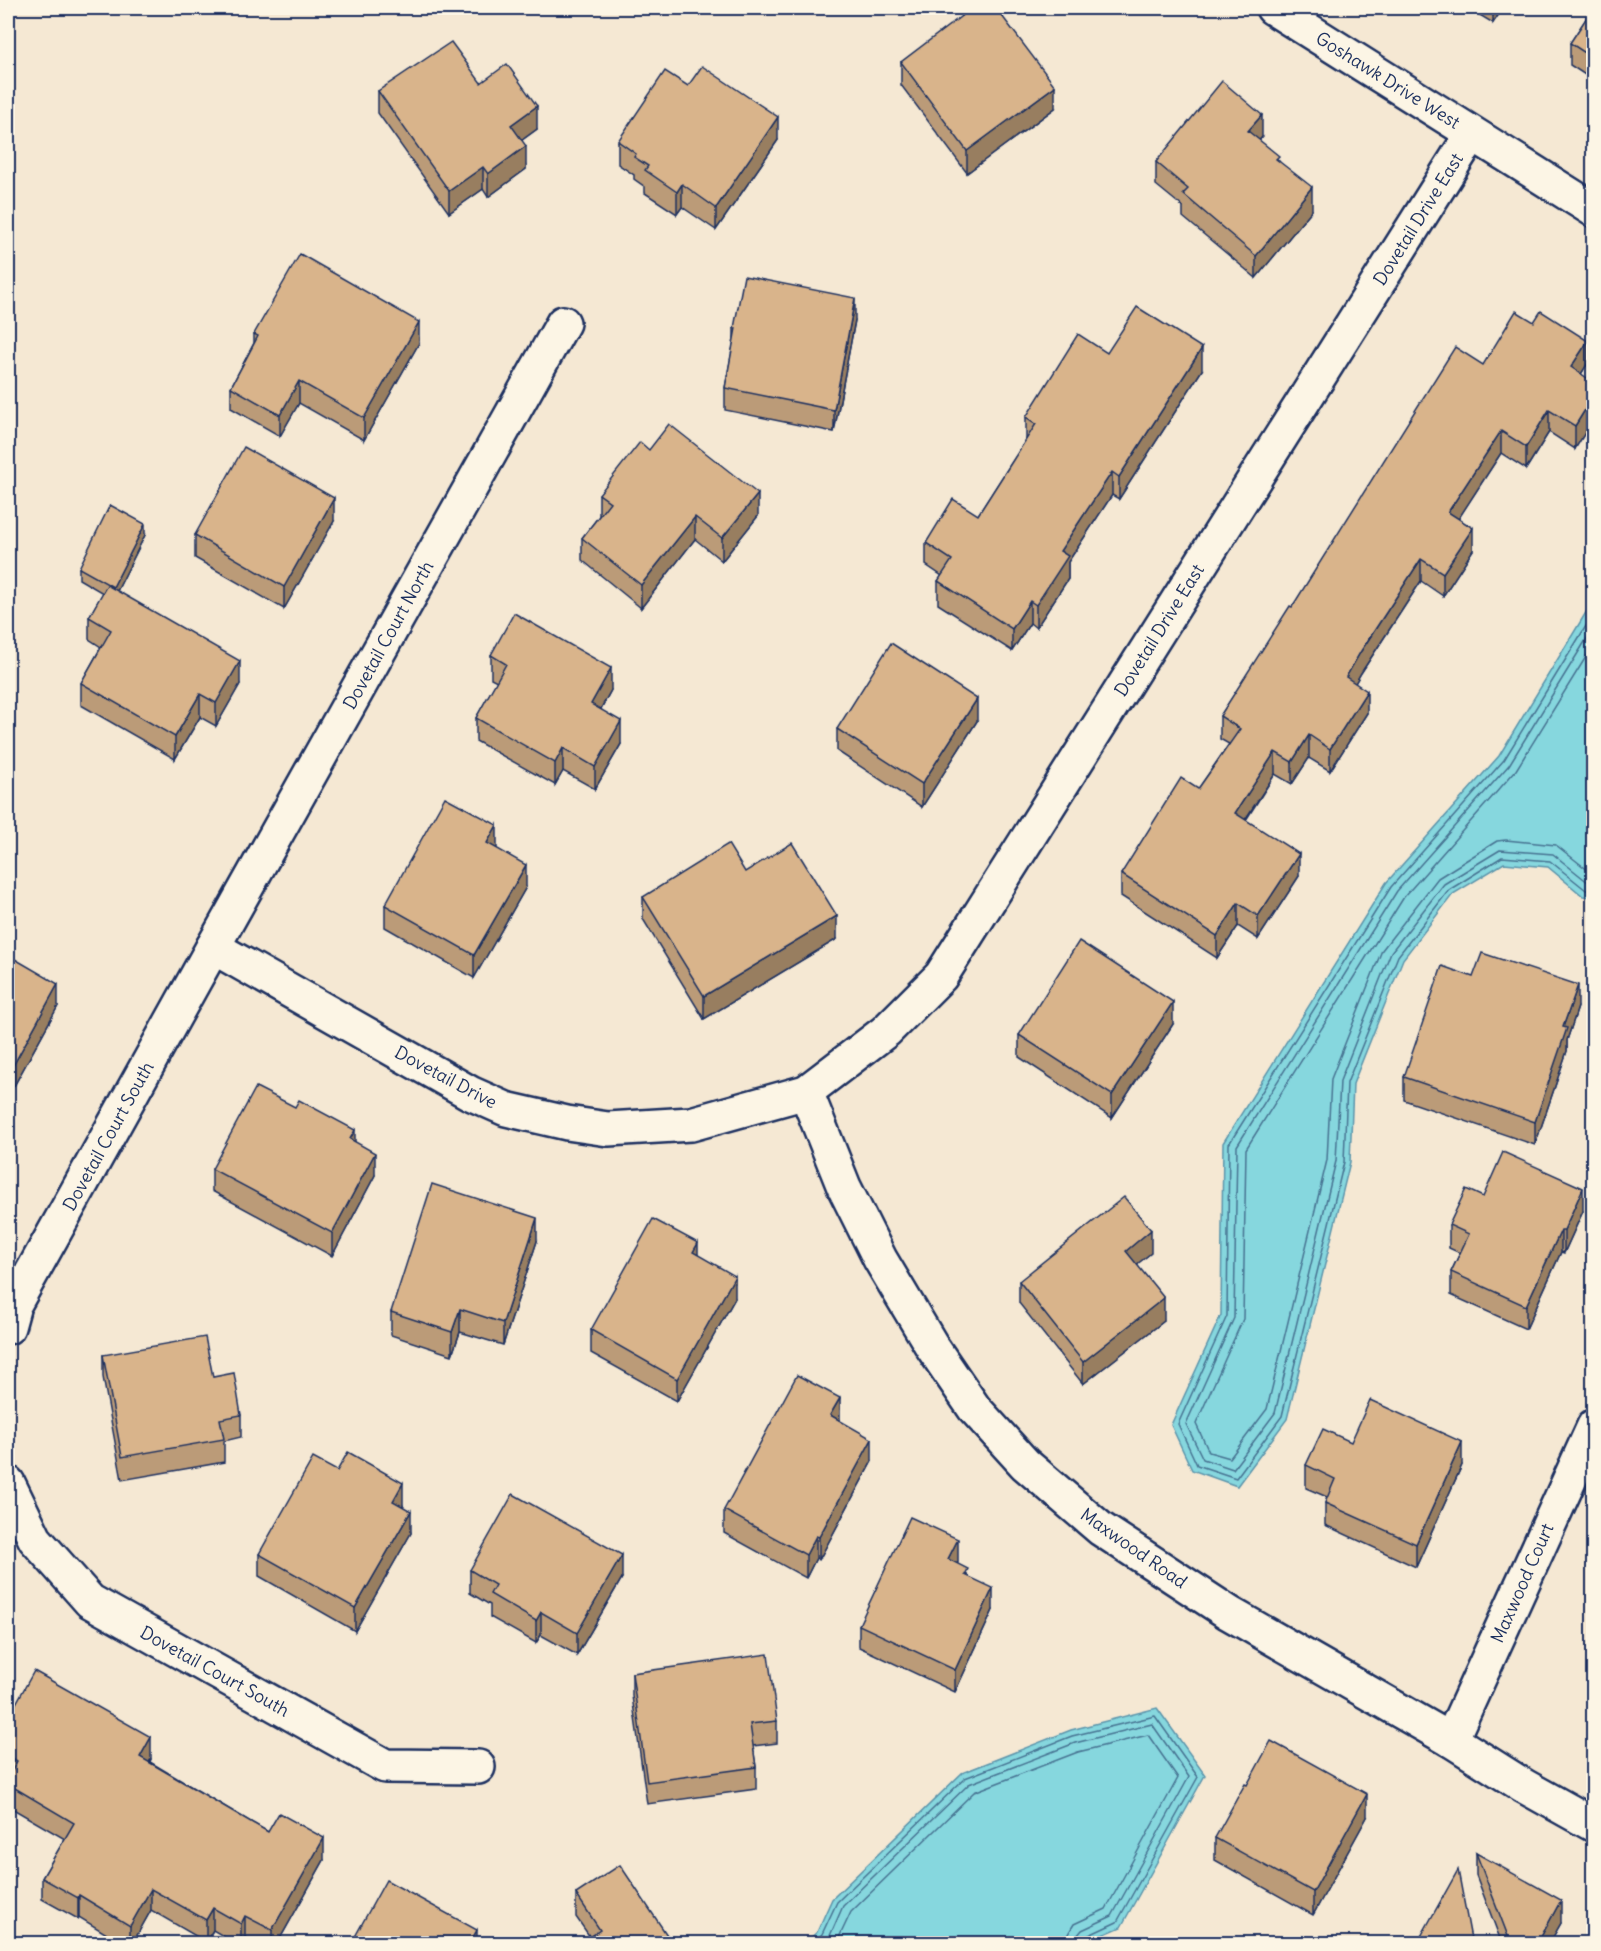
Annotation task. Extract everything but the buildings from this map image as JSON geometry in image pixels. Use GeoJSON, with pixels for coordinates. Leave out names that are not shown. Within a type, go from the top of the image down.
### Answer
{"type":"FeatureCollection","features":[{"type":"Feature","properties":{"kind":"street","name":"Goshawk Drive West"},"geometry":{"type":"LineString","coordinates":[[1273,8],[1593,210]]}},
{"type":"Feature","properties":{"kind":"street","name":"Dovetail Drive East"},"geometry":{"type":"LineString","coordinates":[[806,1092],[886,1031],[940,976],[1472,134]]}},
{"type":"Feature","properties":{"kind":"street","name":"Dovetail Court North"},"geometry":{"type":"LineString","coordinates":[[213,947],[563,323]]}},
{"type":"Feature","properties":{"kind":"street","name":"Dovetail Drive"},"geometry":{"type":"LineString","coordinates":[[213,947],[470,1093],[506,1109],[608,1130],[692,1124],[806,1092]]}},
{"type":"Feature","properties":{"kind":"street","name":"Dovetail Court South"},"geometry":{"type":"LineString","coordinates":[[8,1327],[14,1305],[213,947]]}},
{"type":"Feature","properties":{"kind":"street","name":"Maxwood Road"},"geometry":{"type":"LineString","coordinates":[[806,1092],[844,1187],[880,1259],[933,1348],[974,1408],[1025,1464],[1101,1529],[1229,1613],[1593,1825]]}},
{"type":"Feature","properties":{"kind":"street","name":"Maxwood Court"},"geometry":{"type":"LineString","coordinates":[[1450,1740],[1593,1426]]}},
{"type":"Feature","properties":{"kind":"street","name":"Dovetail Court South"},"geometry":{"type":"LineString","coordinates":[[8,1483],[35,1539],[90,1600],[386,1766],[478,1767]]}},
{"type":"Feature","properties":{"kind":"water"},"geometry":{"type":"Polygon","coordinates":[[[1593,601],[1593,897],[1583,896],[1548,867],[1504,863],[1453,894],[1403,959],[1353,1084],[1350,1162],[1287,1419],[1237,1486],[1192,1470],[1171,1425],[1221,1315],[1223,1143],[1386,883],[1499,756],[1593,601]]]}},
{"type":"Feature","properties":{"kind":"water"},"geometry":{"type":"Polygon","coordinates":[[[1157,1708],[1205,1775],[1121,1927],[1084,1943],[805,1943],[817,1932],[832,1899],[962,1773],[1071,1730],[1157,1708]]]}}]}
